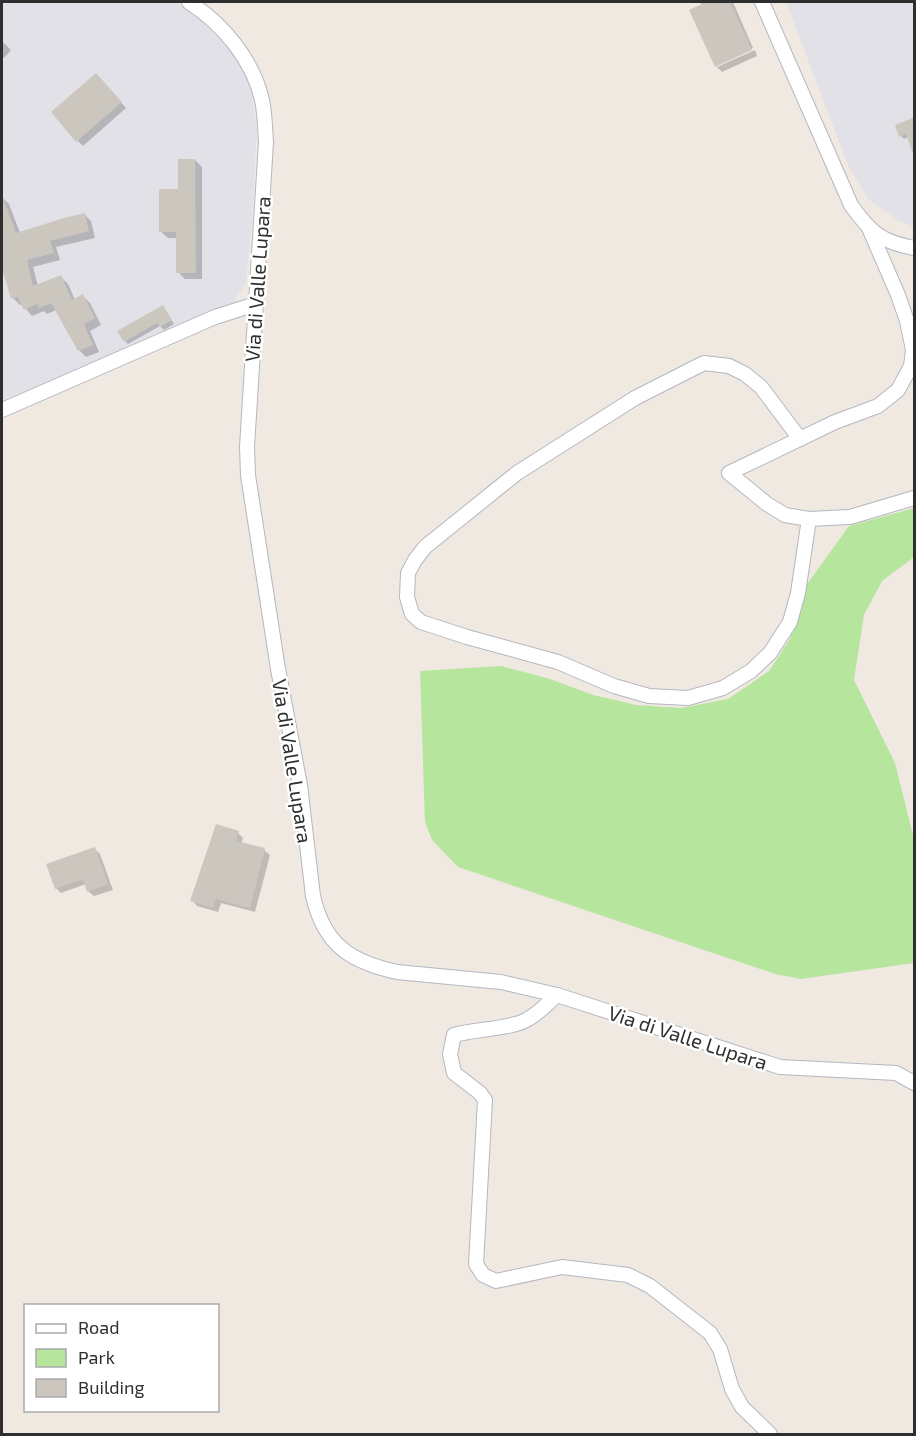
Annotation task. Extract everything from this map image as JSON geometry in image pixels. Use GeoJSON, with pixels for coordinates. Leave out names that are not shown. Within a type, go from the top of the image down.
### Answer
{"type":"FeatureCollection","features":[{"type":"Feature","properties":{"kind":"street","name":"Via di Valle Lupara"},"geometry":{"type":"LineString","coordinates":[[189,2],[208,15],[233,42],[254,75],[263,102],[266,142],[247,447],[248,475],[278,669],[300,785],[313,897],[327,933],[337,945],[370,965],[398,972],[501,982],[557,995],[780,1067],[896,1073],[915,1083]]}},
{"type":"Feature","properties":{"kind":"street"},"geometry":{"type":"LineString","coordinates":[[762,2],[851,205],[877,236],[915,248]]}},
{"type":"Feature","properties":{"kind":"street"},"geometry":{"type":"LineString","coordinates":[[869,228],[907,321],[912,350],[911,366],[898,390],[878,406],[835,422],[729,473],[767,504],[785,515],[809,519],[850,517],[915,498]]}},
{"type":"Feature","properties":{"kind":"street"},"geometry":{"type":"LineString","coordinates":[[2,410],[215,317],[256,304]]}},
{"type":"Feature","properties":{"kind":"street"},"geometry":{"type":"LineString","coordinates":[[800,439],[761,387],[745,374],[729,366],[704,363],[635,398],[517,473],[425,547],[408,573],[407,597],[412,614],[421,622],[558,662],[614,686],[649,696],[688,698],[723,688],[751,671],[770,653],[790,622],[798,593],[809,519]]}},
{"type":"Feature","properties":{"kind":"street"},"geometry":{"type":"LineString","coordinates":[[557,995],[527,1020],[513,1025],[454,1035],[450,1054],[454,1073],[480,1093],[485,1100],[476,1264],[483,1275],[496,1281],[562,1267],[628,1275],[650,1286],[710,1333],[720,1349],[732,1389],[742,1407],[770,1434]]}},
{"type":"Feature","properties":{"kind":"shaded area"},"geometry":{"type":"Polygon","coordinates":[[[2,2],[178,2],[211,28],[242,64],[249,77],[257,130],[246,282],[234,302],[101,362],[2,400],[2,2]]]}},
{"type":"Feature","properties":{"kind":"shaded area"},"geometry":{"type":"Polygon","coordinates":[[[786,2],[914,2],[914,227],[899,221],[869,200],[848,165],[786,2]]]}},
{"type":"Feature","properties":{"kind":"green space"},"geometry":{"type":"Polygon","coordinates":[[[914,508],[914,557],[882,581],[864,615],[854,680],[895,763],[914,839],[914,963],[801,979],[775,974],[458,867],[432,840],[425,822],[420,671],[501,666],[550,679],[593,695],[636,705],[681,708],[728,699],[769,671],[790,639],[805,587],[849,526],[914,508]]]}},
{"type":"Feature","properties":{"kind":"building"},"geometry":{"type":"Polygon","coordinates":[[[707,2],[730,2],[752,50],[715,67],[689,10],[707,2]]]}},
{"type":"Feature","properties":{"kind":"building"},"geometry":{"type":"Polygon","coordinates":[[[96,73],[122,102],[76,142],[51,112],[96,73]]]}},
{"type":"Feature","properties":{"kind":"building"},"geometry":{"type":"Polygon","coordinates":[[[915,117],[915,153],[913,154],[906,134],[899,137],[895,125],[915,117]]]}},
{"type":"Feature","properties":{"kind":"building"},"geometry":{"type":"Polygon","coordinates":[[[178,159],[195,159],[196,273],[176,273],[176,232],[159,232],[159,189],[178,189],[178,159]]]}},
{"type":"Feature","properties":{"kind":"building"},"geometry":{"type":"Polygon","coordinates":[[[2,197],[16,233],[85,213],[89,231],[50,241],[54,253],[27,260],[33,286],[61,275],[72,300],[83,294],[95,318],[84,324],[93,345],[78,351],[51,303],[39,308],[37,304],[24,310],[17,297],[11,299],[2,268],[2,197]]]}},
{"type":"Feature","properties":{"kind":"building"},"geometry":{"type":"Polygon","coordinates":[[[163,305],[172,320],[160,327],[157,323],[124,342],[117,331],[163,305]]]}},
{"type":"Feature","properties":{"kind":"building"},"geometry":{"type":"Polygon","coordinates":[[[216,824],[239,831],[236,841],[265,848],[250,908],[216,899],[213,908],[190,901],[216,824]]]}},
{"type":"Feature","properties":{"kind":"building"},"geometry":{"type":"Polygon","coordinates":[[[95,847],[108,884],[87,892],[83,879],[55,889],[46,864],[95,847]]]}}]}
